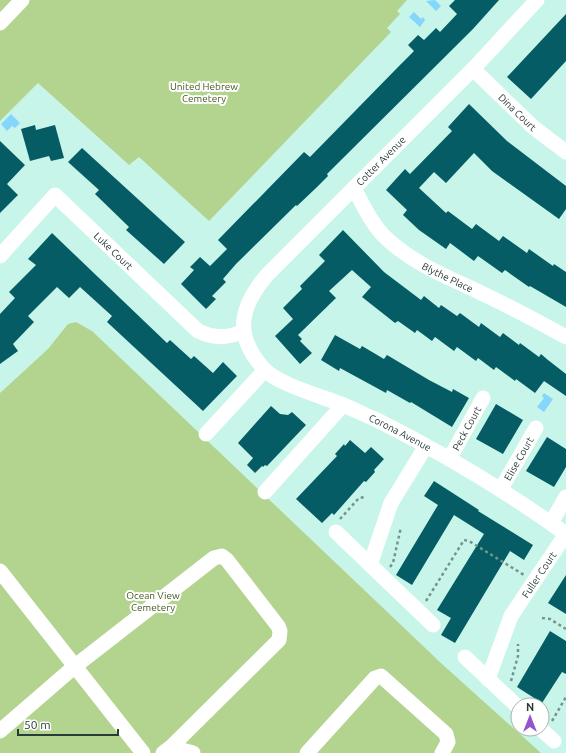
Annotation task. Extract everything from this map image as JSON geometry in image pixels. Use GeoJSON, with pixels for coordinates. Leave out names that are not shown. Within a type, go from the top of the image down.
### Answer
{"type":"FeatureCollection","features":[{"type":"Feature","properties":{"kind":"street"},"geometry":{"type":"LineString","coordinates":[[0,23],[22,0]]}},
{"type":"Feature","properties":{"kind":"street","name":"Cotter Avenue"},"geometry":{"type":"LineString","coordinates":[[243,331],[250,299],[258,286],[473,69],[537,0]]}},
{"type":"Feature","properties":{"kind":"street","name":"Dina Court"},"geometry":{"type":"LineString","coordinates":[[473,69],[533,127],[566,152]]}},
{"type":"Feature","properties":{"kind":"street","name":"Blythe Place"},"geometry":{"type":"LineString","coordinates":[[354,188],[371,218],[386,238],[405,254],[425,267],[517,310],[566,336]]}},
{"type":"Feature","properties":{"kind":"street","name":"Luke Court"},"geometry":{"type":"LineString","coordinates":[[0,256],[55,195],[198,331],[222,337],[233,336],[243,331]]}},
{"type":"Feature","properties":{"kind":"street","name":"Corona Avenue"},"geometry":{"type":"LineString","coordinates":[[243,331],[248,346],[265,370],[286,383],[343,405],[450,458],[501,489],[566,534]]}},
{"type":"Feature","properties":{"kind":"street"},"geometry":{"type":"LineString","coordinates":[[206,434],[265,370]]}},
{"type":"Feature","properties":{"kind":"street","name":"Peck Court"},"geometry":{"type":"LineString","coordinates":[[450,458],[483,398]]}},
{"type":"Feature","properties":{"kind":"street"},"geometry":{"type":"LineString","coordinates":[[265,492],[343,405]]}},
{"type":"Feature","properties":{"kind":"street","name":"Elise Court"},"geometry":{"type":"LineString","coordinates":[[501,489],[536,428]]}},
{"type":"Feature","properties":{"kind":"street"},"geometry":{"type":"LineString","coordinates":[[370,565],[391,503],[426,446]]}},
{"type":"Feature","properties":{"kind":"street"},"geometry":{"type":"LineString","coordinates":[[551,523],[566,497]]}},
{"type":"Feature","properties":{"kind":"street"},"geometry":{"type":"LineString","coordinates":[[337,526],[370,565],[433,625]]}},
{"type":"Feature","properties":{"kind":"street","name":"Fuller Court"},"geometry":{"type":"LineString","coordinates":[[488,679],[512,616],[566,534]]}},
{"type":"Feature","properties":{"kind":"street"},"geometry":{"type":"LineString","coordinates":[[0,731],[74,667],[214,558],[218,556],[224,557],[278,626],[280,631],[279,640],[167,750]]}},
{"type":"Feature","properties":{"kind":"street"},"geometry":{"type":"LineString","coordinates":[[0,571],[143,753]]}},
{"type":"Feature","properties":{"kind":"street"},"geometry":{"type":"LineString","coordinates":[[465,657],[510,700]]}},
{"type":"Feature","properties":{"kind":"street"},"geometry":{"type":"LineString","coordinates":[[307,753],[375,678],[381,676],[446,734],[448,742],[442,753]]}},
{"type":"Feature","properties":{"kind":"street"},"geometry":{"type":"LineString","coordinates":[[550,733],[554,741]]}},
{"type":"Feature","properties":{"kind":"street"},"geometry":{"type":"LineString","coordinates":[[167,750],[193,753]]}},
{"type":"Feature","properties":{"kind":"path"},"geometry":{"type":"LineString","coordinates":[[337,526],[359,498],[366,497]]}},
{"type":"Feature","properties":{"kind":"path"},"geometry":{"type":"LineString","coordinates":[[388,569],[393,563],[401,528]]}},
{"type":"Feature","properties":{"kind":"path"},"geometry":{"type":"LineString","coordinates":[[425,603],[464,540],[469,541],[524,575]]}},
{"type":"Feature","properties":{"kind":"path"},"geometry":{"type":"LineString","coordinates":[[542,618],[550,619],[566,629]]}},
{"type":"Feature","properties":{"kind":"path"},"geometry":{"type":"LineString","coordinates":[[510,683],[518,656],[518,644]]}},
{"type":"Feature","properties":{"kind":"path"},"geometry":{"type":"LineString","coordinates":[[550,719],[566,697]]}},
{"type":"Feature","properties":{"kind":"green space","name":"United Hebrew Cemetery"},"geometry":{"type":"Polygon","coordinates":[[[0,0],[407,0],[397,11],[400,14],[387,28],[391,32],[209,221],[139,157],[129,165],[38,83],[0,121],[0,0]]]}},
{"type":"Feature","properties":{"kind":"green space","name":"Ocean View Cemetery"},"geometry":{"type":"Polygon","coordinates":[[[76,322],[92,331],[442,664],[510,725],[510,737],[523,737],[541,753],[0,753],[0,393],[48,349],[68,324],[76,322]]]}},
{"type":"Feature","properties":{"kind":"water"},"geometry":{"type":"Polygon","coordinates":[[[435,0],[441,6],[436,11],[426,1],[435,0]]]}},
{"type":"Feature","properties":{"kind":"water"},"geometry":{"type":"Polygon","coordinates":[[[414,12],[421,19],[423,17],[425,20],[420,27],[409,17],[414,12]]]}},
{"type":"Feature","properties":{"kind":"water"},"geometry":{"type":"Polygon","coordinates":[[[11,114],[20,123],[15,128],[12,126],[7,131],[1,124],[11,114]]]}},
{"type":"Feature","properties":{"kind":"water"},"geometry":{"type":"Polygon","coordinates":[[[544,393],[553,399],[544,412],[537,407],[544,398],[542,396],[544,393]]]}},
{"type":"Feature","properties":{"kind":"building"},"geometry":{"type":"Polygon","coordinates":[[[455,0],[499,0],[473,29],[327,174],[328,176],[236,264],[223,279],[226,282],[212,296],[216,299],[206,309],[181,284],[194,270],[190,267],[200,257],[210,266],[227,249],[218,240],[304,152],[310,157],[414,51],[408,45],[418,35],[424,40],[436,28],[440,32],[457,14],[449,6],[455,0]]]}},
{"type":"Feature","properties":{"kind":"building"},"geometry":{"type":"Polygon","coordinates":[[[566,14],[566,61],[531,99],[507,77],[566,14]]]}},
{"type":"Feature","properties":{"kind":"building"},"geometry":{"type":"Polygon","coordinates":[[[469,104],[507,141],[566,186],[566,209],[559,219],[492,171],[474,153],[446,183],[434,172],[419,188],[446,213],[448,211],[472,229],[476,224],[499,241],[503,236],[527,253],[529,249],[553,266],[554,264],[566,272],[566,307],[530,286],[529,287],[505,270],[502,273],[478,256],[474,261],[450,243],[446,249],[419,230],[403,215],[407,210],[386,190],[405,169],[410,174],[452,131],[448,127],[469,104]]]}},
{"type":"Feature","properties":{"kind":"building"},"geometry":{"type":"Polygon","coordinates":[[[35,125],[36,130],[55,125],[64,158],[51,161],[49,156],[30,161],[21,129],[35,125]]]}},
{"type":"Feature","properties":{"kind":"building"},"geometry":{"type":"Polygon","coordinates":[[[0,141],[25,165],[7,184],[18,195],[0,213],[0,141]]]}},
{"type":"Feature","properties":{"kind":"building"},"geometry":{"type":"Polygon","coordinates":[[[82,148],[185,242],[164,264],[126,230],[129,227],[95,194],[99,190],[68,162],[82,148]]]}},
{"type":"Feature","properties":{"kind":"building"},"geometry":{"type":"Polygon","coordinates":[[[343,230],[384,272],[421,300],[424,296],[439,308],[441,305],[457,316],[460,313],[479,327],[481,323],[500,337],[503,333],[539,357],[541,354],[566,374],[566,396],[544,381],[535,393],[496,367],[494,370],[478,358],[476,361],[457,347],[454,351],[435,337],[432,341],[417,330],[415,333],[398,321],[395,323],[362,297],[371,287],[352,270],[329,291],[336,298],[298,335],[302,339],[300,341],[312,353],[300,364],[275,336],[293,319],[283,308],[302,289],[300,286],[325,261],[319,255],[343,230]]]}},
{"type":"Feature","properties":{"kind":"building"},"geometry":{"type":"Polygon","coordinates":[[[52,233],[167,343],[170,340],[191,359],[194,356],[213,373],[223,362],[237,376],[203,411],[107,322],[112,316],[80,287],[69,298],[57,287],[28,316],[34,322],[13,344],[18,351],[0,364],[0,314],[15,298],[9,292],[36,265],[28,259],[52,233]]]}},
{"type":"Feature","properties":{"kind":"building"},"geometry":{"type":"Polygon","coordinates":[[[335,335],[360,349],[362,346],[384,359],[387,355],[429,380],[452,392],[453,389],[469,398],[452,427],[411,402],[410,403],[387,390],[386,393],[340,368],[339,371],[321,360],[335,335]]]}},
{"type":"Feature","properties":{"kind":"building"},"geometry":{"type":"Polygon","coordinates":[[[496,404],[523,420],[503,454],[476,439],[496,404]]]}},
{"type":"Feature","properties":{"kind":"building"},"geometry":{"type":"Polygon","coordinates":[[[271,406],[280,414],[288,415],[292,412],[306,425],[267,466],[262,466],[255,473],[247,465],[253,458],[238,443],[271,406]]]}},
{"type":"Feature","properties":{"kind":"building"},"geometry":{"type":"Polygon","coordinates":[[[547,437],[566,449],[566,467],[554,487],[526,471],[547,437]]]}},
{"type":"Feature","properties":{"kind":"building"},"geometry":{"type":"Polygon","coordinates":[[[350,440],[365,453],[371,447],[384,459],[366,482],[364,481],[334,515],[332,513],[322,523],[296,499],[337,456],[335,454],[344,444],[345,446],[350,440]]]}},
{"type":"Feature","properties":{"kind":"building"},"geometry":{"type":"Polygon","coordinates":[[[434,481],[479,510],[478,511],[533,545],[524,560],[510,551],[455,643],[441,635],[451,618],[437,610],[484,534],[454,515],[412,585],[396,575],[438,505],[424,496],[434,481]]]}},
{"type":"Feature","properties":{"kind":"building"},"geometry":{"type":"Polygon","coordinates":[[[566,575],[566,614],[548,603],[566,575]]]}},
{"type":"Feature","properties":{"kind":"building"},"geometry":{"type":"Polygon","coordinates":[[[550,631],[566,641],[566,674],[562,672],[546,697],[533,697],[517,687],[550,631]]]}}]}
